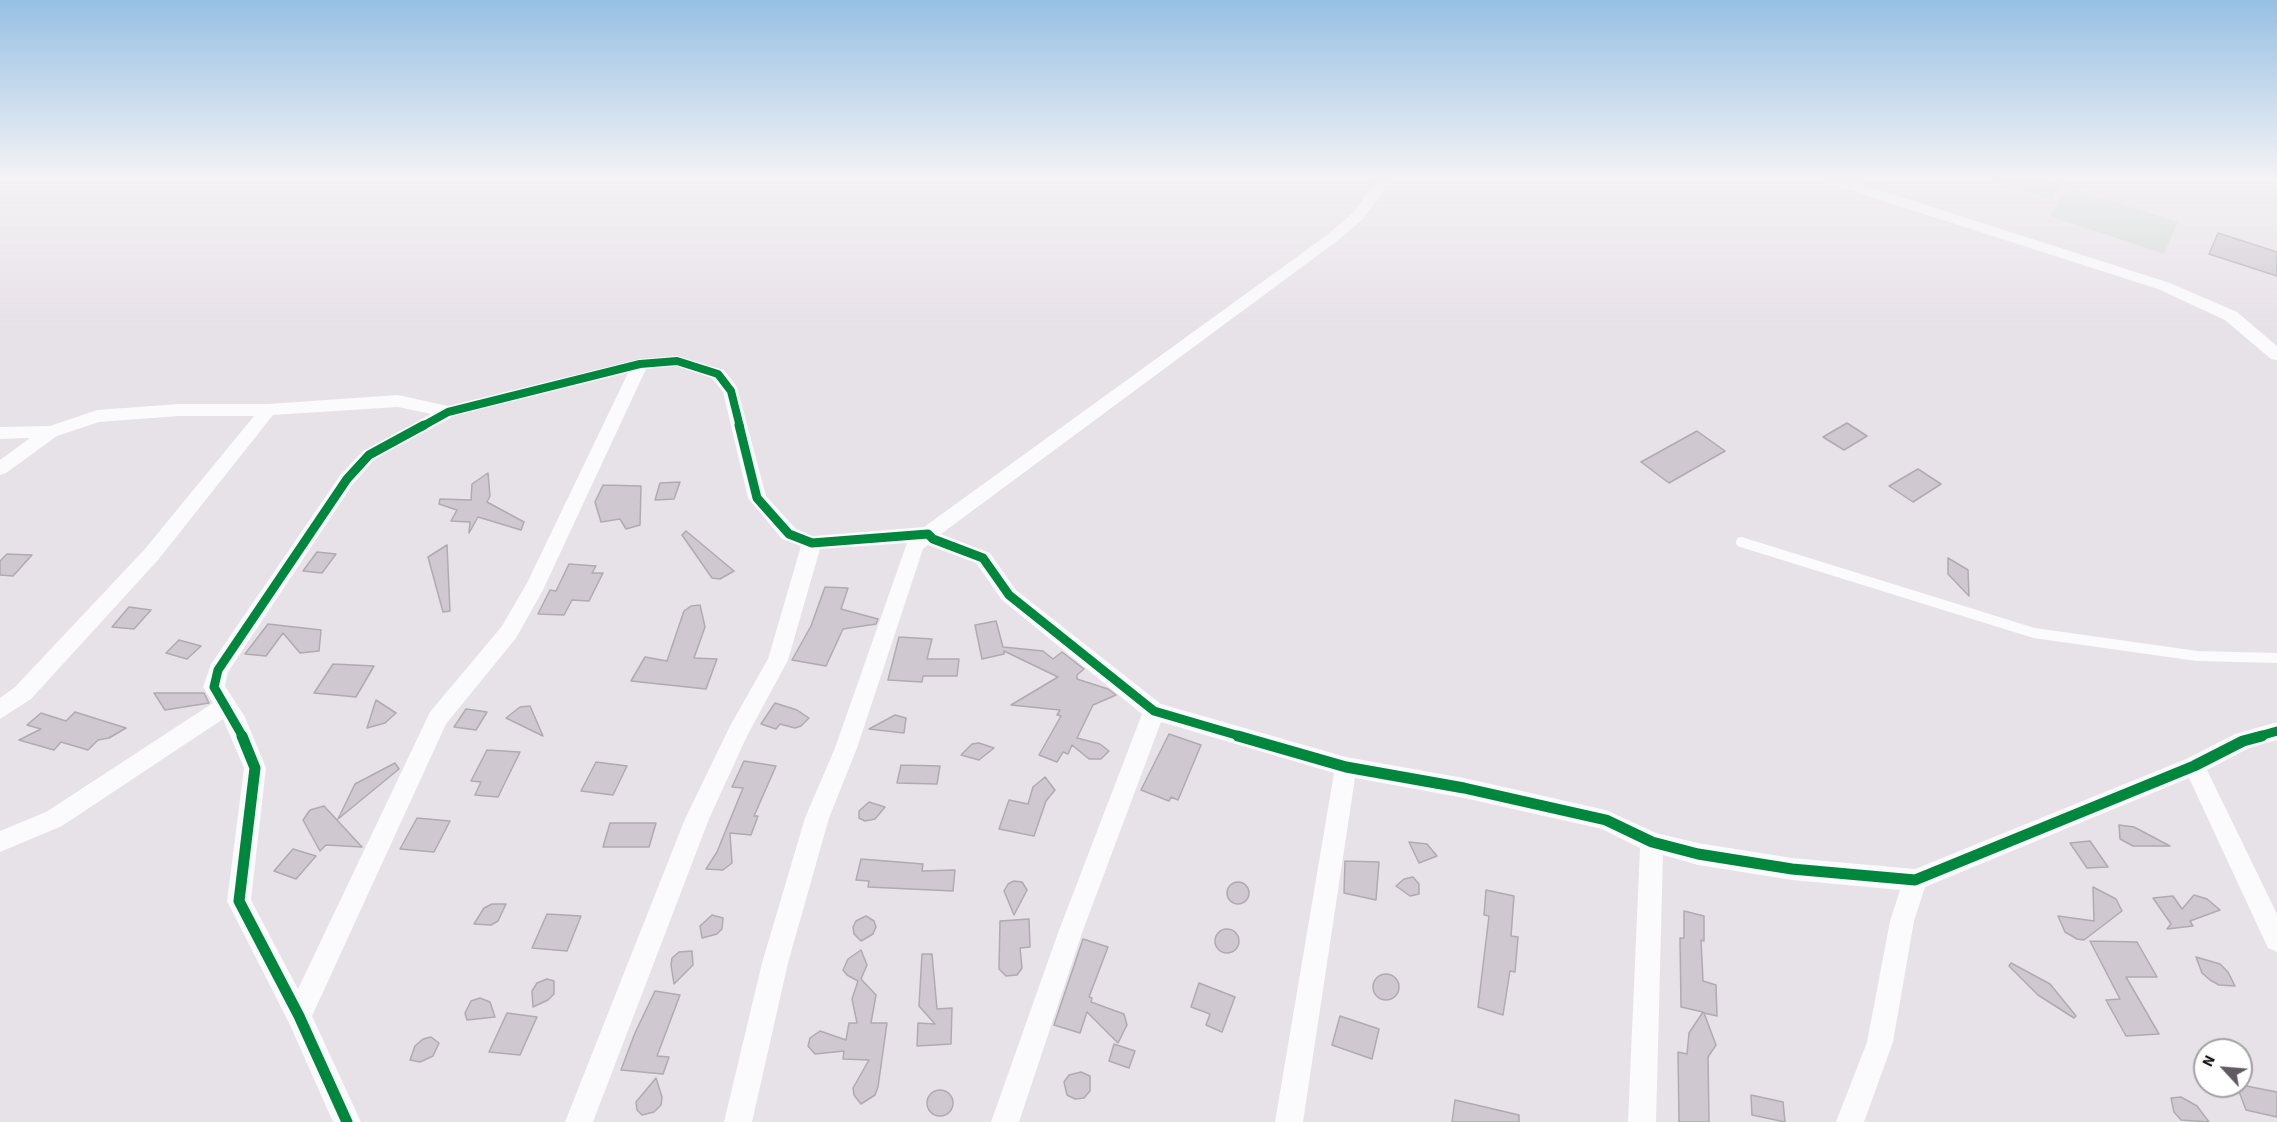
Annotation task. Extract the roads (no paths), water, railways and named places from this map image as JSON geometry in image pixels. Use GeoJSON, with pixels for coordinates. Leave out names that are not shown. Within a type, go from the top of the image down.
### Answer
{"type":"FeatureCollection","features":[{"type":"Feature","properties":{"kind":"street"},"geometry":{"type":"LineString","coordinates":[[738,1122],[775,963],[817,818],[846,748],[915,546],[928,534],[1343,228]]}},
{"type":"Feature","properties":{"kind":"street"},"geometry":{"type":"LineString","coordinates":[[1989,228],[2192,297],[2231,316],[2277,356]]}},
{"type":"Feature","properties":{"kind":"street"},"geometry":{"type":"LineString","coordinates":[[347,1122],[299,1016],[239,901],[255,768],[237,723],[214,687],[218,670],[347,479],[369,455],[448,412],[640,364],[677,361],[718,374],[731,390],[757,498],[789,534],[812,543],[928,534],[933,539],[983,558],[1009,595],[1154,711],[1346,767],[1464,788],[1606,820],[1652,842],[1698,854],[1792,869],[1915,880],[2194,766],[2243,741],[2277,731]]}},
{"type":"Feature","properties":{"kind":"street"},"geometry":{"type":"LineString","coordinates":[[299,1016],[438,718],[509,632],[536,585],[640,364]]}},
{"type":"Feature","properties":{"kind":"street"},"geometry":{"type":"LineString","coordinates":[[0,469],[51,432],[97,416],[179,410],[268,410],[398,401],[448,412]]}},
{"type":"Feature","properties":{"kind":"street"},"geometry":{"type":"LineString","coordinates":[[0,710],[23,693],[151,555],[268,410]]}},
{"type":"Feature","properties":{"kind":"street"},"geometry":{"type":"LineString","coordinates":[[0,433],[51,432]]}},
{"type":"Feature","properties":{"kind":"street"},"geometry":{"type":"LineString","coordinates":[[579,1122],[697,819],[738,732],[778,660],[812,543]]}},
{"type":"Feature","properties":{"kind":"street"},"geometry":{"type":"LineString","coordinates":[[0,842],[54,819],[226,706]]}},
{"type":"Feature","properties":{"kind":"street"},"geometry":{"type":"LineString","coordinates":[[1005,1122],[1070,933],[1154,711]]}},
{"type":"Feature","properties":{"kind":"street"},"geometry":{"type":"LineString","coordinates":[[2194,766],[2277,940]]}},
{"type":"Feature","properties":{"kind":"street"},"geometry":{"type":"LineString","coordinates":[[1289,1122],[1346,767]]}},
{"type":"Feature","properties":{"kind":"street"},"geometry":{"type":"LineString","coordinates":[[1642,1122],[1652,842]]}},
{"type":"Feature","properties":{"kind":"street"},"geometry":{"type":"LineString","coordinates":[[1850,1122],[1880,1042],[1902,921],[1915,880]]}},
{"type":"Feature","properties":{"kind":"lane"},"geometry":{"type":"LineString","coordinates":[[1741,542],[2034,633],[2197,656],[2277,658]]}}]}
